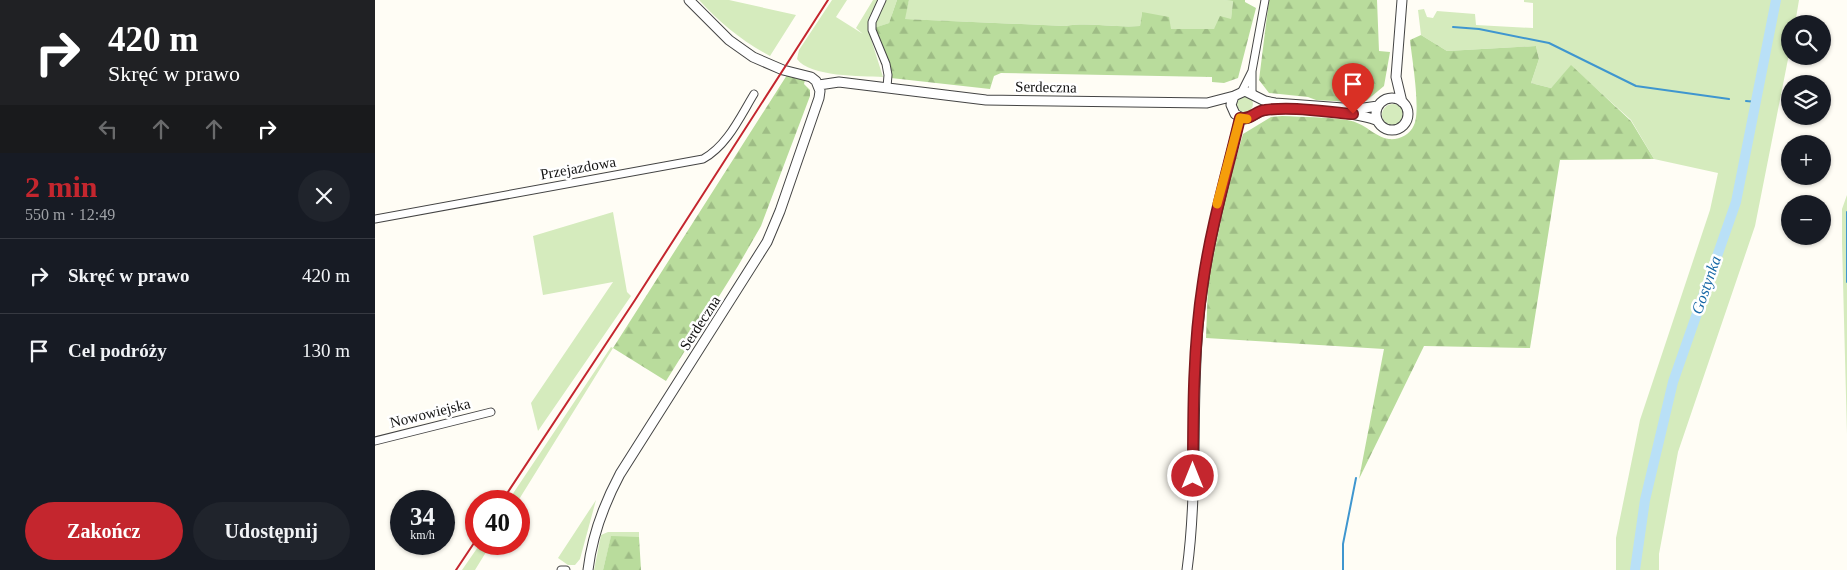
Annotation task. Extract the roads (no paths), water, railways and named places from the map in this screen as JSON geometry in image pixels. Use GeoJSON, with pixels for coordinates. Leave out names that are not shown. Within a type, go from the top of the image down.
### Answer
{"type":"FeatureCollection","features":[{"type":"Feature","properties":{"kind":"street"},"geometry":{"type":"LineString","coordinates":[[689,0],[729,40],[753,57],[783,70],[811,77],[819,85]]}},
{"type":"Feature","properties":{"kind":"street"},"geometry":{"type":"LineString","coordinates":[[882,0],[872,22],[871,30],[885,64],[888,75],[887,87]]}},
{"type":"Feature","properties":{"kind":"street"},"geometry":{"type":"LineString","coordinates":[[1246,94],[1265,0]]}},
{"type":"Feature","properties":{"kind":"street"},"geometry":{"type":"LineString","coordinates":[[1387,99],[1396,77],[1402,0]]}},
{"type":"Feature","properties":{"kind":"street"},"geometry":{"type":"LineString","coordinates":[[1237,115],[1248,119],[1257,112],[1290,110],[1353,114],[1376,120],[1386,130],[1399,129],[1408,118],[1407,109],[1402,102],[1396,77]]}},
{"type":"Feature","properties":{"kind":"street","name":"Serdeczna"},"geometry":{"type":"LineString","coordinates":[[588,570],[594,538],[615,483],[759,257],[774,227],[814,115],[819,98],[819,85],[832,81],[987,100],[1207,103],[1246,94]]}},
{"type":"Feature","properties":{"kind":"street","name":"Przejazdowa"},"geometry":{"type":"LineString","coordinates":[[375,219],[703,159],[714,153],[721,145],[754,94]]}},
{"type":"Feature","properties":{"kind":"street"},"geometry":{"type":"LineString","coordinates":[[1246,94],[1259,105],[1257,112]]}},
{"type":"Feature","properties":{"kind":"street"},"geometry":{"type":"LineString","coordinates":[[1187,570],[1193,510],[1193,394],[1202,290],[1217,203],[1237,115],[1231,102],[1246,94],[1275,104],[1357,110],[1378,106],[1387,99],[1393,98],[1402,102]]}},
{"type":"Feature","properties":{"kind":"street","name":"Serdeczna"},"geometry":{"type":"LineString","coordinates":[[1207,103],[1237,115]]}},
{"type":"Feature","properties":{"kind":"street"},"geometry":{"type":"LineString","coordinates":[[1376,120],[1378,106]]}},
{"type":"Feature","properties":{"kind":"street","name":"Nowowiejska"},"geometry":{"type":"LineString","coordinates":[[375,441],[491,412]]}},
{"type":"Feature","properties":{"kind":"street"},"geometry":{"type":"LineString","coordinates":[[561,570],[566,570]]}},
{"type":"Feature","properties":{"kind":"waterway","name":"Gostynka"},"geometry":{"type":"LineString","coordinates":[[1635,570],[1645,500],[1673,382],[1736,202],[1776,0]]}},
{"type":"Feature","properties":{"kind":"waterway"},"geometry":{"type":"LineString","coordinates":[[1453,27],[1479,29],[1549,43],[1636,86],[1729,99]]}},
{"type":"Feature","properties":{"kind":"waterway"},"geometry":{"type":"LineString","coordinates":[[1746,101],[1757,102]]}},
{"type":"Feature","properties":{"kind":"waterway"},"geometry":{"type":"LineString","coordinates":[[1847,212],[1847,282]]}},
{"type":"Feature","properties":{"kind":"waterway"},"geometry":{"type":"LineString","coordinates":[[1343,570],[1343,544],[1356,478]]}},
{"type":"Feature","properties":{"kind":"railway"},"geometry":{"type":"LineString","coordinates":[[509,490],[635,300],[828,0]]}},
{"type":"Feature","properties":{"kind":"railway"},"geometry":{"type":"LineString","coordinates":[[456,570],[466,555]]}}]}
